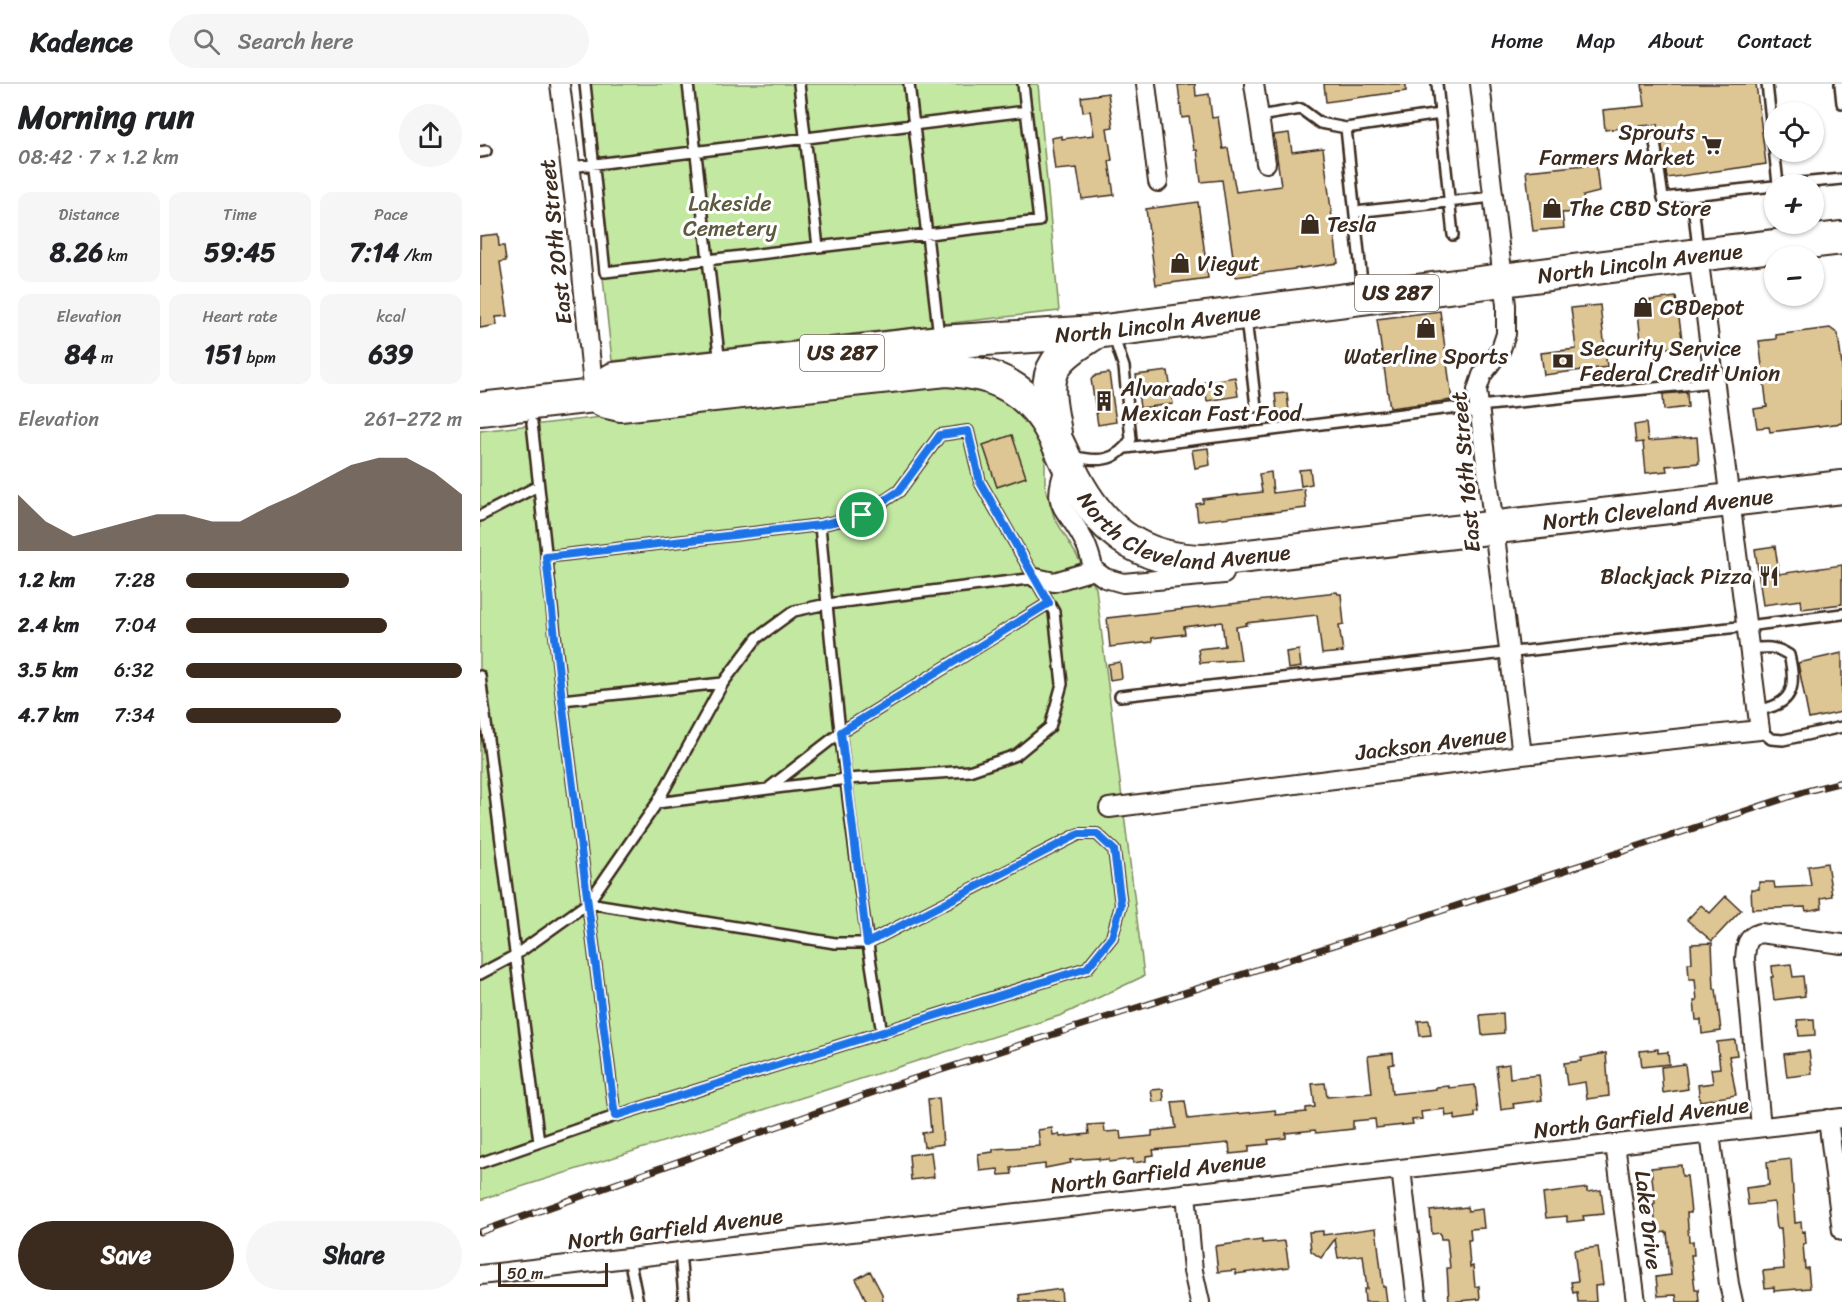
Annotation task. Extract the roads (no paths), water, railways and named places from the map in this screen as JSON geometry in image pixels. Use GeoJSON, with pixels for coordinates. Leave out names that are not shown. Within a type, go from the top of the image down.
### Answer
{"type":"FeatureCollection","features":[{"type":"Feature","properties":{"kind":"highway","name":"North Lincoln Avenue"},"geometry":{"type":"LineString","coordinates":[[594,396],[604,385],[614,379],[940,342],[1104,331],[1842,238]]}},
{"type":"Feature","properties":{"kind":"highway"},"geometry":{"type":"LineString","coordinates":[[1062,451],[1050,396],[1050,380],[1055,365],[1065,354],[1104,331]]}},
{"type":"Feature","properties":{"kind":"highway","name":"North Cleveland Avenue"},"geometry":{"type":"LineString","coordinates":[[594,396],[620,405],[946,370],[974,372],[1001,381],[1030,402],[1062,451],[1087,501],[1110,528],[1140,548],[1166,558],[1182,561],[1205,561],[1842,487]]}},
{"type":"Feature","properties":{"kind":"highway","name":"US 287"},"geometry":{"type":"LineString","coordinates":[[480,409],[594,396]]}},
{"type":"Feature","properties":{"kind":"street","name":"East 20th Street"},"geometry":{"type":"LineString","coordinates":[[560,84],[572,167],[594,396]]}},
{"type":"Feature","properties":{"kind":"street"},"geometry":{"type":"LineString","coordinates":[[1146,84],[1158,182]]}},
{"type":"Feature","properties":{"kind":"street"},"geometry":{"type":"LineString","coordinates":[[1254,84],[1266,163]]}},
{"type":"Feature","properties":{"kind":"street","name":"East 16th Street"},"geometry":{"type":"LineString","coordinates":[[1480,84],[1503,280],[1506,334],[1501,349],[1482,375],[1477,390],[1522,755]]}},
{"type":"Feature","properties":{"kind":"street"},"geometry":{"type":"LineString","coordinates":[[1698,255],[1760,730]]}},
{"type":"Feature","properties":{"kind":"street"},"geometry":{"type":"LineString","coordinates":[[1062,451],[1059,497],[1063,511],[1084,540],[1094,570],[1105,578],[1123,583],[1238,573],[1321,562],[1336,545]]}},
{"type":"Feature","properties":{"kind":"street"},"geometry":{"type":"LineString","coordinates":[[1036,579],[1054,582],[1094,570]]}},
{"type":"Feature","properties":{"kind":"street","name":"Jackson Avenue"},"geometry":{"type":"LineString","coordinates":[[1109,808],[1522,755],[1760,730]]}},
{"type":"Feature","properties":{"kind":"street"},"geometry":{"type":"LineString","coordinates":[[1761,1127],[1745,959],[1746,944],[1754,935],[1760,933],[1842,944]]}},
{"type":"Feature","properties":{"kind":"street"},"geometry":{"type":"LineString","coordinates":[[1835,1119],[1842,1231]]}},
{"type":"Feature","properties":{"kind":"street","name":"North Garfield Avenue"},"geometry":{"type":"LineString","coordinates":[[484,1276],[1835,1119]]}},
{"type":"Feature","properties":{"kind":"street"},"geometry":{"type":"LineString","coordinates":[[1710,1133],[1733,1302]]}},
{"type":"Feature","properties":{"kind":"street","name":"Lake Drive"},"geometry":{"type":"LineString","coordinates":[[1615,1144],[1636,1302]]}},
{"type":"Feature","properties":{"kind":"street"},"geometry":{"type":"LineString","coordinates":[[1401,1168],[1417,1302]]}},
{"type":"Feature","properties":{"kind":"street"},"geometry":{"type":"LineString","coordinates":[[1186,1193],[1193,1270],[1200,1302]]}},
{"type":"Feature","properties":{"kind":"lane"},"geometry":{"type":"LineString","coordinates":[[585,84],[605,272],[1039,221],[1023,84]]}},
{"type":"Feature","properties":{"kind":"lane"},"geometry":{"type":"LineString","coordinates":[[688,84],[720,366]]}},
{"type":"Feature","properties":{"kind":"lane"},"geometry":{"type":"LineString","coordinates":[[799,84],[818,247]]}},
{"type":"Feature","properties":{"kind":"lane"},"geometry":{"type":"LineString","coordinates":[[909,84],[940,342]]}},
{"type":"Feature","properties":{"kind":"lane"},"geometry":{"type":"LineString","coordinates":[[1437,84],[1453,235]]}},
{"type":"Feature","properties":{"kind":"lane"},"geometry":{"type":"LineString","coordinates":[[1767,84],[1775,174]]}},
{"type":"Feature","properties":{"kind":"lane"},"geometry":{"type":"LineString","coordinates":[[1840,84],[1842,103]]}},
{"type":"Feature","properties":{"kind":"lane"},"geometry":{"type":"LineString","coordinates":[[1259,116],[1301,110],[1320,123],[1346,128],[1440,114]]}},
{"type":"Feature","properties":{"kind":"lane"},"geometry":{"type":"LineString","coordinates":[[572,167],[1026,111]]}},
{"type":"Feature","properties":{"kind":"lane"},"geometry":{"type":"LineString","coordinates":[[1346,128],[1364,298]]}},
{"type":"Feature","properties":{"kind":"lane"},"geometry":{"type":"LineString","coordinates":[[1655,142],[1663,198],[1764,186]]}},
{"type":"Feature","properties":{"kind":"lane"},"geometry":{"type":"LineString","coordinates":[[1824,181],[1842,179]]}},
{"type":"Feature","properties":{"kind":"lane"},"geometry":{"type":"LineString","coordinates":[[1692,195],[1698,255]]}},
{"type":"Feature","properties":{"kind":"lane"},"geometry":{"type":"LineString","coordinates":[[1354,212],[1493,197]]}},
{"type":"Feature","properties":{"kind":"lane"},"geometry":{"type":"LineString","coordinates":[[1245,313],[1256,407]]}},
{"type":"Feature","properties":{"kind":"lane"},"geometry":{"type":"LineString","coordinates":[[1104,331],[1124,368],[1131,439],[1126,448]]}},
{"type":"Feature","properties":{"kind":"lane"},"geometry":{"type":"LineString","coordinates":[[1062,451],[1088,460],[1108,459],[1126,448],[1451,408],[1479,410],[1714,381]]}},
{"type":"Feature","properties":{"kind":"lane"},"geometry":{"type":"LineString","coordinates":[[532,423],[562,700],[615,1116]]}},
{"type":"Feature","properties":{"kind":"lane"},"geometry":{"type":"LineString","coordinates":[[546,557],[820,525],[862,515],[899,491],[940,435],[968,431],[980,482],[1054,612],[1062,684],[1050,727],[1016,755],[969,771],[847,779],[657,803]]}},
{"type":"Feature","properties":{"kind":"lane"},"geometry":{"type":"LineString","coordinates":[[480,516],[538,486]]}},
{"type":"Feature","properties":{"kind":"lane"},"geometry":{"type":"LineString","coordinates":[[820,525],[826,604],[841,732],[867,943],[882,1033]]}},
{"type":"Feature","properties":{"kind":"lane"},"geometry":{"type":"LineString","coordinates":[[480,974],[514,956],[588,903],[657,803],[723,683],[757,638],[794,611],[826,604],[1036,579]]}},
{"type":"Feature","properties":{"kind":"lane"},"geometry":{"type":"LineString","coordinates":[[768,789],[841,732],[1049,603]]}},
{"type":"Feature","properties":{"kind":"lane"},"geometry":{"type":"LineString","coordinates":[[1120,696],[1842,614]]}},
{"type":"Feature","properties":{"kind":"lane"},"geometry":{"type":"LineString","coordinates":[[1750,649],[1768,646],[1780,649],[1789,656],[1792,668],[1793,682],[1789,696],[1780,704],[1758,710]]}},
{"type":"Feature","properties":{"kind":"lane"},"geometry":{"type":"LineString","coordinates":[[480,676],[539,1142]]}},
{"type":"Feature","properties":{"kind":"lane"},"geometry":{"type":"LineString","coordinates":[[562,700],[723,683]]}},
{"type":"Feature","properties":{"kind":"lane"},"geometry":{"type":"LineString","coordinates":[[1760,730],[1771,739],[1783,740],[1842,727]]}},
{"type":"Feature","properties":{"kind":"lane"},"geometry":{"type":"LineString","coordinates":[[480,1163],[615,1116],[1087,968],[1112,937],[1121,905],[1114,850],[1097,834],[1079,834],[867,943],[835,943],[588,903]]}},
{"type":"Feature","properties":{"kind":"lane"},"geometry":{"type":"LineString","coordinates":[[680,1252],[683,1302]]}},
{"type":"Feature","properties":{"kind":"lane"},"geometry":{"type":"LineString","coordinates":[[629,1258],[638,1302]]}},
{"type":"Feature","properties":{"kind":"railway"},"geometry":{"type":"LineString","coordinates":[[480,1232],[894,1085],[1410,921],[1807,791],[1842,782]]}},
{"type":"Feature","properties":{"kind":"place","name":"Sprouts Farmers Market"},"geometry":{"type":"Point","coordinates":[1712,145]}},
{"type":"Feature","properties":{"kind":"place","name":"The CBD Store"},"geometry":{"type":"Point","coordinates":[1552,208]}},
{"type":"Feature","properties":{"kind":"place","name":"Tesla"},"geometry":{"type":"Point","coordinates":[1310,224]}},
{"type":"Feature","properties":{"kind":"place","name":"Viegut"},"geometry":{"type":"Point","coordinates":[1180,263]}},
{"type":"Feature","properties":{"kind":"place","name":"CBDepot"},"geometry":{"type":"Point","coordinates":[1643,307]}},
{"type":"Feature","properties":{"kind":"place","name":"Waterline Sports"},"geometry":{"type":"Point","coordinates":[1426,328]}},
{"type":"Feature","properties":{"kind":"place","name":"Security Service Federal Credit Union"},"geometry":{"type":"Point","coordinates":[1563,361]}},
{"type":"Feature","properties":{"kind":"place","name":"Alvarado's Mexican Fast Food"},"geometry":{"type":"Point","coordinates":[1104,401]}},
{"type":"Feature","properties":{"kind":"place","name":"Blackjack Pizza"},"geometry":{"type":"Point","coordinates":[1769,576]}},
{"type":"Feature","properties":{"kind":"park label","name":"Lakeside Cemetery"},"geometry":{"type":"Point","coordinates":[730,216]}}]}
